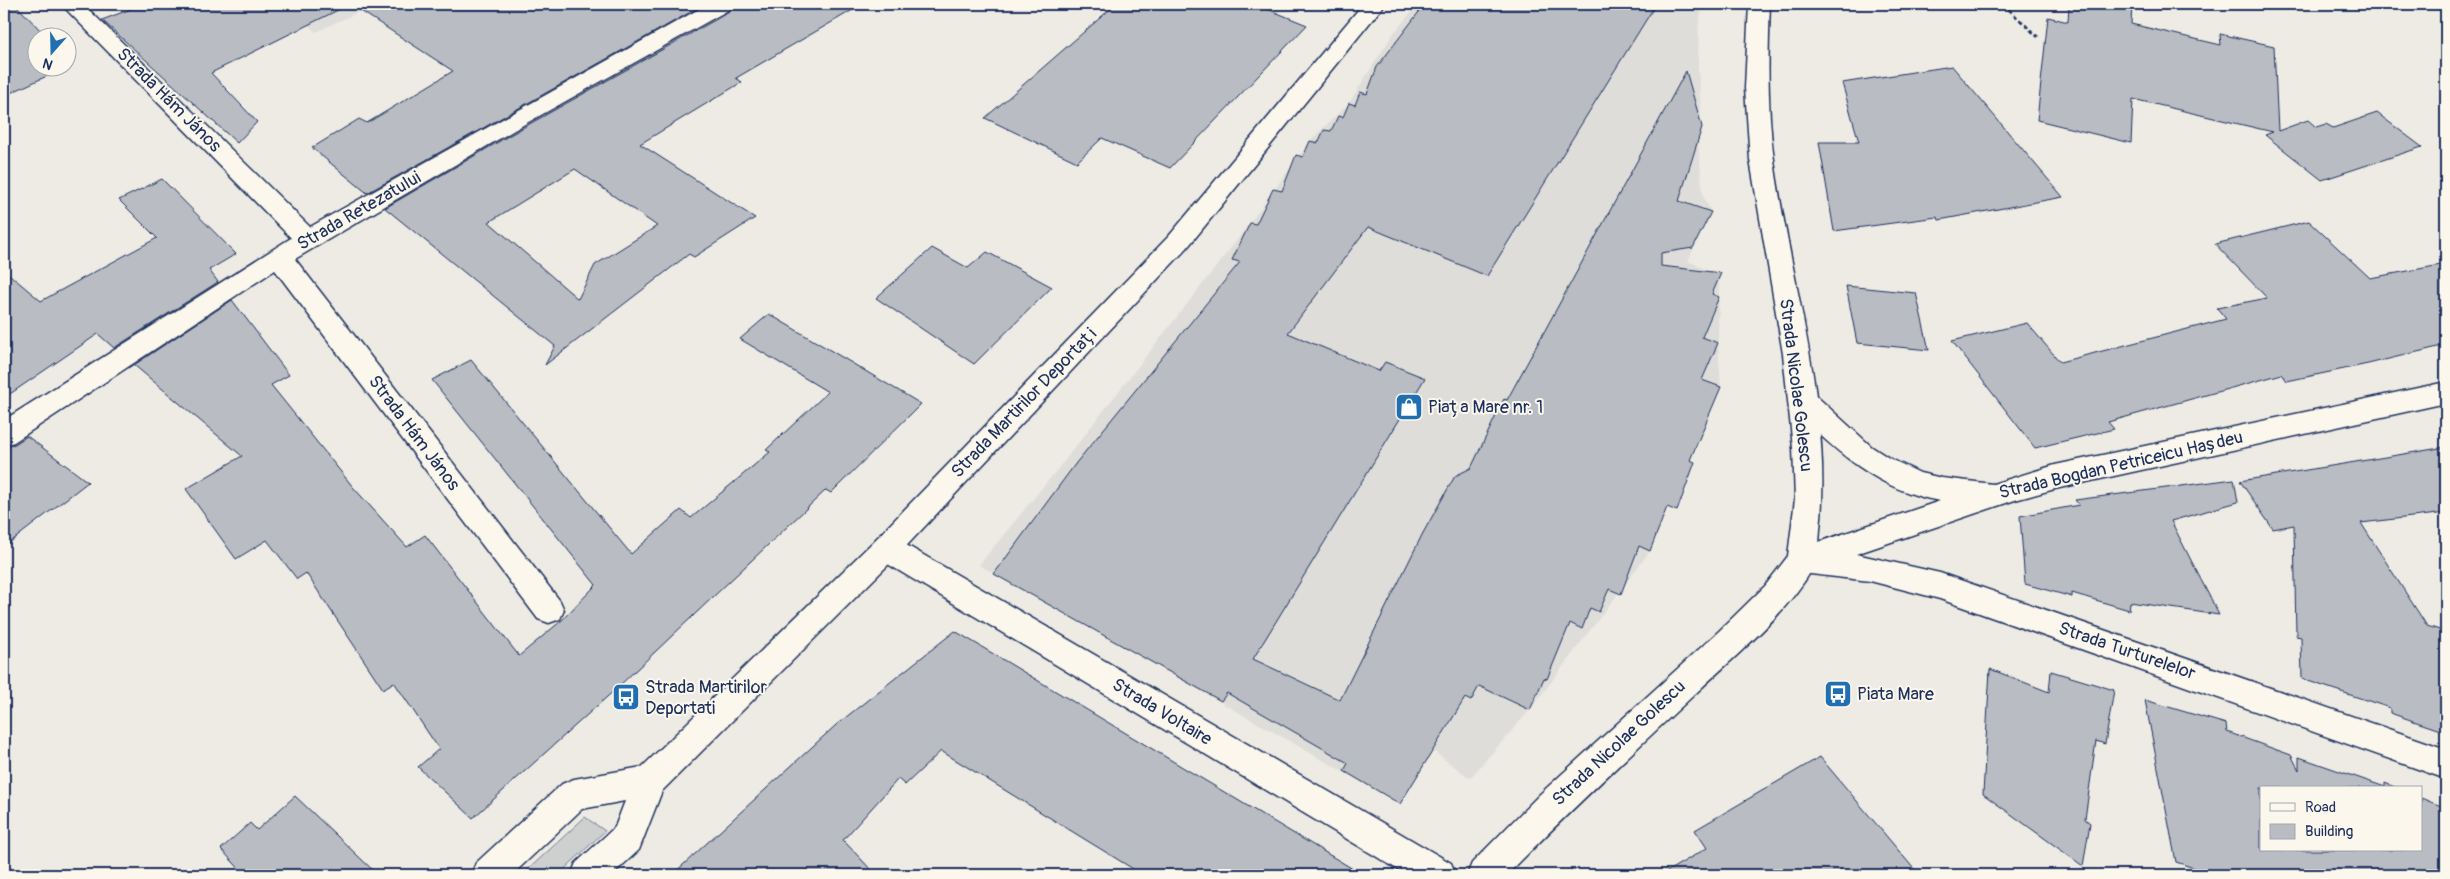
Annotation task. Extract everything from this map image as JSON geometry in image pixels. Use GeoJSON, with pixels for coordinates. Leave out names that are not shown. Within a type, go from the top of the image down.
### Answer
{"type":"FeatureCollection","features":[{"type":"Feature","properties":{"kind":"street","name":"Strada Hám János"},"geometry":{"type":"LineString","coordinates":[[71,4],[308,240]]}},
{"type":"Feature","properties":{"kind":"street","name":"Strada Retezatului"},"geometry":{"type":"LineString","coordinates":[[4,434],[276,258],[508,124],[723,4]]}},
{"type":"Feature","properties":{"kind":"street","name":"Strada Martirilor Deportați"},"geometry":{"type":"LineString","coordinates":[[588,875],[628,838],[650,781],[886,548],[1178,242],[1374,4]]}},
{"type":"Feature","properties":{"kind":"street","name":"Strada Nicolae Golescu"},"geometry":{"type":"LineString","coordinates":[[1484,875],[1552,805],[1730,641],[1776,595],[1802,560],[1809,499],[1802,400],[1762,160],[1756,88],[1759,4]]}},
{"type":"Feature","properties":{"kind":"street","name":"Strada Hám János"},"geometry":{"type":"LineString","coordinates":[[276,258],[286,266],[549,610]]}},
{"type":"Feature","properties":{"kind":"street","name":"Strada Bogdan Petriceicu Hașdeu"},"geometry":{"type":"LineString","coordinates":[[1802,560],[1995,494],[2055,477],[2446,392]]}},
{"type":"Feature","properties":{"kind":"street"},"geometry":{"type":"LineString","coordinates":[[1802,400],[1844,443],[1884,470],[1936,489],[1995,494]]}},
{"type":"Feature","properties":{"kind":"street","name":"Strada Voltaire"},"geometry":{"type":"LineString","coordinates":[[886,548],[1439,875]]}},
{"type":"Feature","properties":{"kind":"street","name":"Strada Turturelelor"},"geometry":{"type":"LineString","coordinates":[[1802,560],[1870,568],[1940,586],[2446,764]]}},
{"type":"Feature","properties":{"kind":"street"},"geometry":{"type":"LineString","coordinates":[[488,875],[574,795],[650,781]]}},
{"type":"Feature","properties":{"kind":"path"},"geometry":{"type":"LineString","coordinates":[[2003,4],[2038,37]]}},
{"type":"Feature","properties":{"kind":"path"},"geometry":{"type":"LineString","coordinates":[[618,687],[633,712]]}},
{"type":"Feature","properties":{"kind":"shaded area"},"geometry":{"type":"Polygon","coordinates":[[[282,4],[375,4],[316,32],[282,4]]]}},
{"type":"Feature","properties":{"kind":"shaded area","name":"Piața Mare nr. 1"},"geometry":{"type":"Polygon","coordinates":[[[1418,4],[1703,4],[1699,22],[1698,70],[1702,127],[1698,140],[1703,196],[1711,212],[1688,261],[1719,276],[1718,343],[1721,387],[1669,502],[1650,551],[1530,710],[1470,778],[1433,751],[1400,804],[979,565],[1065,460],[1237,240],[1310,141],[1349,103],[1393,34],[1418,4]]]}},
{"type":"Feature","properties":{"kind":"shaded area"},"geometry":{"type":"Polygon","coordinates":[[[585,817],[605,831],[558,875],[522,875],[585,817]]]}},
{"type":"Feature","properties":{"kind":"building"},"geometry":{"type":"Polygon","coordinates":[[[4,4],[15,4],[38,28],[28,28],[28,78],[43,78],[4,96],[4,4]]]}},
{"type":"Feature","properties":{"kind":"building"},"geometry":{"type":"Polygon","coordinates":[[[144,4],[350,4],[211,73],[257,122],[237,143],[102,20],[144,4]]]}},
{"type":"Feature","properties":{"kind":"building"},"geometry":{"type":"Polygon","coordinates":[[[350,4],[705,4],[367,193],[312,148],[359,119],[367,123],[453,71],[350,4]]]}},
{"type":"Feature","properties":{"kind":"building"},"geometry":{"type":"Polygon","coordinates":[[[735,4],[863,4],[736,78],[742,82],[640,144],[755,218],[694,257],[689,254],[545,365],[555,346],[385,208],[517,131],[731,11],[735,4]],[[575,169],[489,222],[578,299],[595,265],[657,226],[575,169]]]}},
{"type":"Feature","properties":{"kind":"building"},"geometry":{"type":"Polygon","coordinates":[[[1116,4],[1255,4],[1307,25],[1170,168],[1102,138],[1077,162],[985,118],[1116,4]]]}},
{"type":"Feature","properties":{"kind":"building","name":"Piața Mare nr. 1"},"geometry":{"type":"Polygon","coordinates":[[[1425,4],[1656,4],[1487,276],[1368,227],[1288,333],[1379,371],[1385,362],[1425,378],[1253,659],[1340,700],[1423,533],[1455,476],[1471,468],[1504,399],[1507,400],[1686,71],[1702,127],[1679,201],[1711,212],[1693,248],[1661,253],[1661,266],[1721,273],[1712,294],[1719,297],[1702,337],[1718,343],[1702,380],[1721,387],[1690,460],[1695,462],[1677,511],[1667,507],[1650,551],[1639,546],[1621,594],[1609,589],[1599,612],[1590,608],[1582,629],[1570,623],[1547,679],[1544,678],[1530,710],[1479,686],[1471,701],[1465,698],[1400,804],[1344,771],[1348,763],[1227,693],[1221,701],[994,574],[1076,463],[1240,262],[1232,260],[1250,223],[1256,224],[1273,189],[1282,191],[1296,155],[1303,157],[1310,141],[1318,143],[1324,130],[1331,131],[1338,116],[1343,117],[1349,103],[1355,105],[1360,92],[1367,94],[1377,67],[1425,4]]]}},
{"type":"Feature","properties":{"kind":"building"},"geometry":{"type":"Polygon","coordinates":[[[2069,4],[2132,4],[2131,24],[2221,45],[2220,34],[2274,46],[2278,131],[2308,120],[2316,127],[2326,124],[2333,128],[2377,113],[2422,147],[2322,180],[2265,135],[2273,132],[2133,99],[2131,143],[2037,120],[2048,17],[2068,22],[2069,4]]]}},
{"type":"Feature","properties":{"kind":"building"},"geometry":{"type":"Polygon","coordinates":[[[1952,66],[2063,197],[1939,220],[1937,217],[1834,231],[1819,142],[1859,142],[1842,83],[1952,66]]]}},
{"type":"Feature","properties":{"kind":"building"},"geometry":{"type":"Polygon","coordinates":[[[162,179],[236,254],[209,270],[218,282],[114,348],[98,334],[4,398],[4,270],[41,301],[157,238],[119,200],[162,179]]]}},
{"type":"Feature","properties":{"kind":"building"},"geometry":{"type":"Polygon","coordinates":[[[2309,221],[2370,278],[2446,264],[2446,345],[2287,381],[2282,374],[2108,422],[2114,429],[2035,448],[1952,341],[2027,323],[2060,362],[2226,319],[2217,308],[2267,298],[2215,244],[2309,221]]]}},
{"type":"Feature","properties":{"kind":"building"},"geometry":{"type":"Polygon","coordinates":[[[932,248],[968,268],[987,252],[1052,287],[974,364],[876,298],[932,248]]]}},
{"type":"Feature","properties":{"kind":"building"},"geometry":{"type":"Polygon","coordinates":[[[1846,286],[1916,293],[1929,350],[1857,343],[1846,286]]]}},
{"type":"Feature","properties":{"kind":"building"},"geometry":{"type":"Polygon","coordinates":[[[232,300],[289,375],[271,385],[353,487],[407,547],[425,535],[519,656],[561,621],[596,585],[432,380],[471,360],[631,554],[681,510],[691,518],[770,452],[766,450],[828,392],[740,339],[769,314],[921,404],[831,493],[826,490],[618,687],[473,818],[418,767],[439,749],[394,682],[383,689],[306,573],[297,579],[267,540],[236,559],[186,489],[242,456],[134,365],[232,300]]]}},
{"type":"Feature","properties":{"kind":"building"},"geometry":{"type":"Polygon","coordinates":[[[27,436],[88,482],[4,547],[4,447],[15,444],[27,436]]]}},
{"type":"Feature","properties":{"kind":"building"},"geometry":{"type":"Polygon","coordinates":[[[2446,447],[2446,513],[2361,523],[2427,626],[2446,632],[2446,732],[2390,713],[2390,708],[2302,679],[2301,637],[2296,636],[2294,525],[2273,529],[2240,481],[2446,447]]]}},
{"type":"Feature","properties":{"kind":"building"},"geometry":{"type":"Polygon","coordinates":[[[2234,479],[2238,502],[2171,521],[2219,615],[2130,602],[2129,610],[2072,593],[2072,597],[2025,584],[2020,516],[2079,505],[2075,500],[2234,479]]]}},
{"type":"Feature","properties":{"kind":"building"},"geometry":{"type":"Polygon","coordinates":[[[955,631],[1363,875],[1143,875],[941,751],[905,785],[898,779],[843,840],[876,875],[672,875],[836,725],[955,631]]]}},
{"type":"Feature","properties":{"kind":"building"},"geometry":{"type":"Polygon","coordinates":[[[1990,669],[2049,692],[2051,671],[2114,690],[2105,744],[2096,741],[2085,819],[2090,823],[2083,866],[1983,794],[1990,669]]]}},
{"type":"Feature","properties":{"kind":"building"},"geometry":{"type":"Polygon","coordinates":[[[2145,700],[2226,724],[2227,732],[2291,755],[2299,770],[2299,757],[2382,786],[2260,786],[2260,852],[2422,852],[2422,798],[2446,808],[2446,875],[2215,875],[2176,862],[2145,700]]]}},
{"type":"Feature","properties":{"kind":"building"},"geometry":{"type":"Polygon","coordinates":[[[1820,757],[1919,875],[1661,875],[1707,848],[1695,830],[1820,757]]]}},
{"type":"Feature","properties":{"kind":"building"},"geometry":{"type":"Polygon","coordinates":[[[295,796],[378,875],[245,875],[221,849],[250,823],[257,830],[295,796]]]}},
{"type":"Feature","properties":{"kind":"place","name":"Piața Mare nr. 1"},"geometry":{"type":"Point","coordinates":[1409,407]}},
{"type":"Feature","properties":{"kind":"place","name":"Piata Mare"},"geometry":{"type":"Point","coordinates":[1838,694]}},
{"type":"Feature","properties":{"kind":"place","name":"Strada Martirilor Deportati"},"geometry":{"type":"Point","coordinates":[626,697]}}]}
